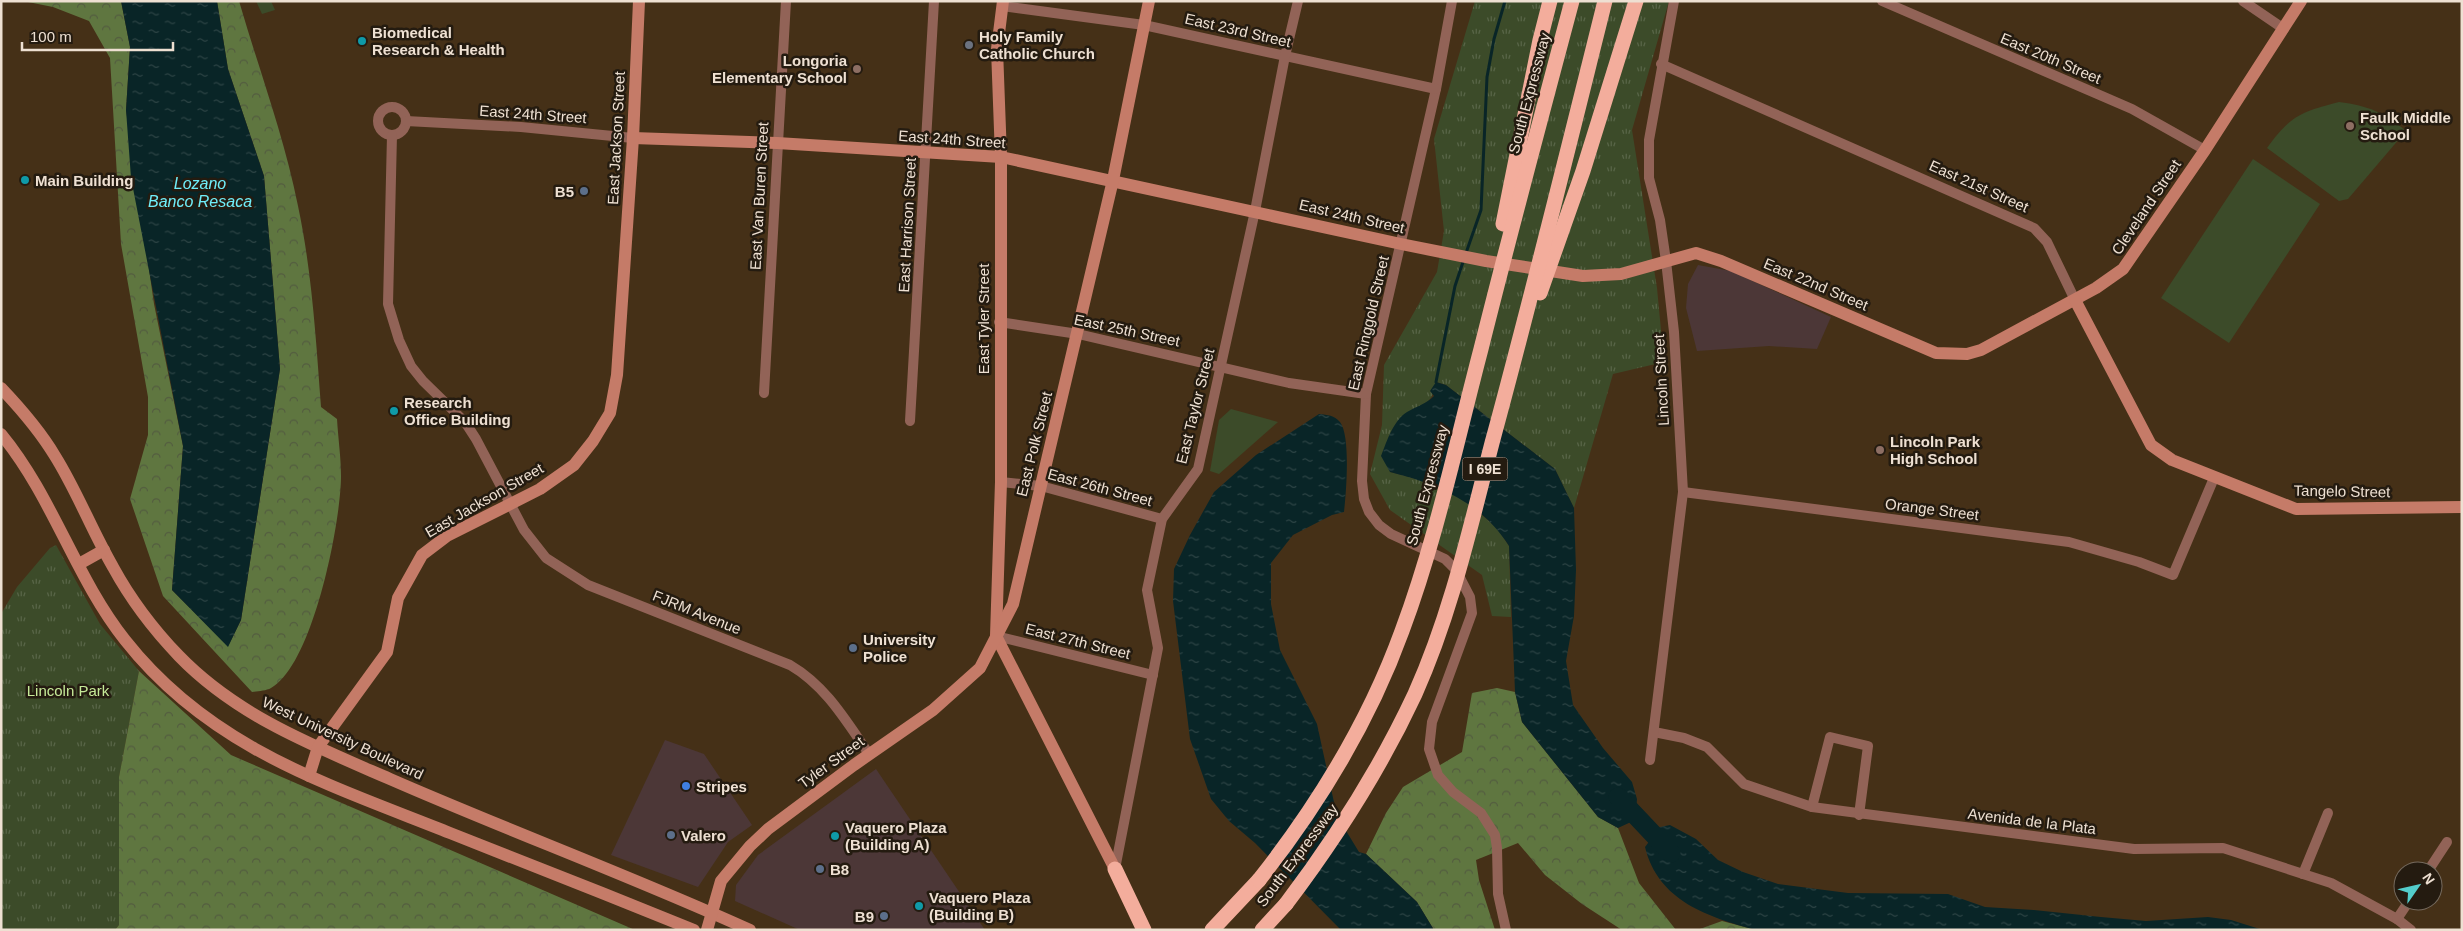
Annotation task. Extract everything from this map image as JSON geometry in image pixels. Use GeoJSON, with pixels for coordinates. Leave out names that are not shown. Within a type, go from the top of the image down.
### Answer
{"type":"FeatureCollection","features":[{"type":"Feature","properties":{"kind":"highway"},"geometry":{"type":"LineString","coordinates":[[1465,410],[1540,40],[1550,1]]}},
{"type":"Feature","properties":{"kind":"highway","name":"South Expressway"},"geometry":{"type":"LineString","coordinates":[[1212,930],[1259,880],[1329,781],[1365,716],[1401,634],[1427,558],[1529,159],[1572,1]]}},
{"type":"Feature","properties":{"kind":"highway","name":"South Expressway"},"geometry":{"type":"LineString","coordinates":[[1262,930],[1286,904],[1356,805],[1416,692],[1450,603],[1508,384],[1605,1]]}},
{"type":"Feature","properties":{"kind":"highway"},"geometry":{"type":"LineString","coordinates":[[1508,384],[1583,171],[1636,1]]}},
{"type":"Feature","properties":{"kind":"highway"},"geometry":{"type":"LineString","coordinates":[[1115,869],[1144,930]]}},
{"type":"Feature","properties":{"kind":"street","name":"East Jackson Street"},"geometry":{"type":"LineString","coordinates":[[309,776],[318,747],[387,652],[398,598],[422,555],[447,536],[540,489],[574,464],[593,441],[610,412],[617,375],[640,1]]}},
{"type":"Feature","properties":{"kind":"street","name":"East Van Buren Street"},"geometry":{"type":"LineString","coordinates":[[764,393],[786,1]]}},
{"type":"Feature","properties":{"kind":"street","name":"East Harrison Street"},"geometry":{"type":"LineString","coordinates":[[910,421],[934,1]]}},
{"type":"Feature","properties":{"kind":"street","name":"East Polk Street"},"geometry":{"type":"LineString","coordinates":[[996,636],[1013,604],[1113,180],[1149,1]]}},
{"type":"Feature","properties":{"kind":"street","name":"East Taylor Street"},"geometry":{"type":"LineString","coordinates":[[1115,869],[1158,648],[1147,590],[1162,519],[1198,469],[1255,211],[1285,56],[1298,1]]}},
{"type":"Feature","properties":{"kind":"street","name":"East Ringgold Street"},"geometry":{"type":"LineString","coordinates":[[1452,1],[1436,89],[1402,244],[1366,394],[1362,481],[1368,512],[1379,525],[1391,534],[1445,559],[1456,570],[1470,597],[1472,613],[1432,722],[1429,749],[1438,775],[1453,792],[1481,813],[1495,835],[1498,848],[1498,894],[1506,930]]}},
{"type":"Feature","properties":{"kind":"street","name":"Lincoln Street"},"geometry":{"type":"LineString","coordinates":[[1650,760],[1683,492],[1674,332],[1660,220],[1649,178],[1649,140],[1661,64],[1674,1]]}},
{"type":"Feature","properties":{"kind":"street","name":"East 20th Street"},"geometry":{"type":"LineString","coordinates":[[1882,1],[2132,109],[2204,150]]}},
{"type":"Feature","properties":{"kind":"street"},"geometry":{"type":"LineString","coordinates":[[2243,1],[2284,29]]}},
{"type":"Feature","properties":{"kind":"street","name":"Cleveland Street"},"geometry":{"type":"LineString","coordinates":[[1952,353],[1981,350],[2075,300],[2123,269],[2204,150],[2301,1]]}},
{"type":"Feature","properties":{"kind":"street","name":"East 23rd Street"},"geometry":{"type":"LineString","coordinates":[[1003,4],[1144,25],[1436,89]]}},
{"type":"Feature","properties":{"kind":"street","name":"East Tyler Street"},"geometry":{"type":"LineString","coordinates":[[996,636],[1001,482],[999,322],[1000,157],[997,49],[1003,4]]}},
{"type":"Feature","properties":{"kind":"street","name":"East 21st Street"},"geometry":{"type":"LineString","coordinates":[[1661,64],[2034,228],[2047,242],[2075,300],[2151,445],[2172,460]]}},
{"type":"Feature","properties":{"kind":"street"},"geometry":{"type":"LineString","coordinates":[[392,106],[400,109],[406,121],[402,131],[392,135],[384,133],[378,126],[378,116],[383,109],[392,106]]}},
{"type":"Feature","properties":{"kind":"street","name":"East 24th Street"},"geometry":{"type":"LineString","coordinates":[[406,121],[522,127],[633,138],[777,143],[926,154],[1000,157],[1486,261]]}},
{"type":"Feature","properties":{"kind":"street","name":"FJRM Avenue"},"geometry":{"type":"LineString","coordinates":[[392,135],[388,304],[399,340],[411,366],[468,428],[524,530],[546,558],[588,585],[790,665],[804,673],[832,702],[869,754]]}},
{"type":"Feature","properties":{"kind":"street","name":"East 22nd Street"},"geometry":{"type":"LineString","coordinates":[[1486,261],[1583,276],[1621,274],[1696,253],[1721,261],[1936,353],[1952,353]]}},
{"type":"Feature","properties":{"kind":"street","name":"East 25th Street"},"geometry":{"type":"LineString","coordinates":[[999,322],[1078,334],[1289,382],[1366,394]]}},
{"type":"Feature","properties":{"kind":"street","name":"West University Boulevard"},"geometry":{"type":"LineString","coordinates":[[1,388],[38,430],[55,455],[104,550],[133,601],[158,634],[186,663],[231,700],[268,724],[478,818],[661,890],[750,930]]}},
{"type":"Feature","properties":{"kind":"street"},"geometry":{"type":"LineString","coordinates":[[1,434],[18,454],[48,503],[102,608],[125,640],[174,692],[208,721],[238,741],[309,776],[694,930]]}},
{"type":"Feature","properties":{"kind":"street","name":"Tangelo Street"},"geometry":{"type":"LineString","coordinates":[[2172,460],[2296,509],[2462,507]]}},
{"type":"Feature","properties":{"kind":"street","name":"Orange Street"},"geometry":{"type":"LineString","coordinates":[[1683,492],[2069,542],[2139,562],[2173,575],[2214,478]]}},
{"type":"Feature","properties":{"kind":"street","name":"East 26th Street"},"geometry":{"type":"LineString","coordinates":[[1001,482],[1041,486],[1162,519]]}},
{"type":"Feature","properties":{"kind":"street"},"geometry":{"type":"LineString","coordinates":[[79,564],[104,550]]}},
{"type":"Feature","properties":{"kind":"street"},"geometry":{"type":"LineString","coordinates":[[996,636],[1115,869]]}},
{"type":"Feature","properties":{"kind":"street","name":"East 27th Street"},"geometry":{"type":"LineString","coordinates":[[996,636],[1153,675]]}},
{"type":"Feature","properties":{"kind":"street","name":"Tyler Street"},"geometry":{"type":"LineString","coordinates":[[707,930],[721,881],[750,846],[768,828],[933,710],[980,668],[996,636]]}},
{"type":"Feature","properties":{"kind":"street","name":"Avenida de la Plata"},"geometry":{"type":"LineString","coordinates":[[1654,732],[1684,738],[1707,747],[1744,784],[1812,807],[1859,815],[2134,849],[2223,848],[2331,883],[2397,919],[2411,930]]}},
{"type":"Feature","properties":{"kind":"street"},"geometry":{"type":"LineString","coordinates":[[1812,807],[1830,737],[1868,746],[1859,815]]}},
{"type":"Feature","properties":{"kind":"street"},"geometry":{"type":"LineString","coordinates":[[2303,874],[2328,814]]}},
{"type":"Feature","properties":{"kind":"street"},"geometry":{"type":"LineString","coordinates":[[2435,861],[2447,842]]}},
{"type":"Feature","properties":{"kind":"street"},"geometry":{"type":"LineString","coordinates":[[2397,919],[2402,911]]}},
{"type":"Feature","properties":{"kind":"shaded area"},"geometry":{"type":"Polygon","coordinates":[[[1698,265],[1731,271],[1831,317],[1817,349],[1769,346],[1697,351],[1686,308],[1688,284],[1698,265]]]}},
{"type":"Feature","properties":{"kind":"shaded area"},"geometry":{"type":"Polygon","coordinates":[[[665,740],[704,754],[752,825],[728,842],[698,887],[611,855],[665,740]]]}},
{"type":"Feature","properties":{"kind":"shaded area"},"geometry":{"type":"Polygon","coordinates":[[[876,769],[985,930],[800,930],[735,901],[736,885],[758,855],[876,769]]]}},
{"type":"Feature","properties":{"kind":"green space"},"geometry":{"type":"Polygon","coordinates":[[[23,1],[121,1],[130,47],[126,110],[154,304],[183,446],[172,590],[228,646],[241,620],[280,369],[264,176],[228,69],[217,1],[239,1],[278,129],[298,206],[310,281],[321,407],[337,419],[341,469],[340,497],[330,557],[312,623],[300,652],[286,674],[269,689],[252,692],[163,596],[130,499],[148,435],[148,397],[121,244],[110,58],[89,21],[53,7],[23,1]]]}},
{"type":"Feature","properties":{"kind":"green space"},"geometry":{"type":"Polygon","coordinates":[[[256,1],[271,1],[275,10],[262,14],[256,1]]]}},
{"type":"Feature","properties":{"kind":"green space"},"geometry":{"type":"Polygon","coordinates":[[[1475,1],[1669,1],[1632,130],[1657,288],[1664,362],[1613,374],[1574,508],[1555,469],[1446,385],[1436,382],[1430,400],[1405,415],[1393,429],[1390,472],[1418,479],[1462,498],[1497,528],[1509,546],[1511,617],[1492,616],[1482,575],[1390,510],[1370,474],[1382,425],[1384,365],[1437,272],[1444,231],[1434,139],[1475,1]]]}},
{"type":"Feature","properties":{"kind":"green space"},"geometry":{"type":"Polygon","coordinates":[[[2339,102],[2375,111],[2406,131],[2348,199],[2339,201],[2267,148],[2283,128],[2298,116],[2339,102]]]}},
{"type":"Feature","properties":{"kind":"green space"},"geometry":{"type":"Polygon","coordinates":[[[2253,159],[2320,204],[2229,343],[2161,298],[2253,159]]]}},
{"type":"Feature","properties":{"kind":"green space"},"geometry":{"type":"Polygon","coordinates":[[[1231,409],[1278,422],[1219,474],[1210,471],[1219,420],[1231,409]]]}},
{"type":"Feature","properties":{"kind":"green space","name":"Lincoln Park"},"geometry":{"type":"Polygon","coordinates":[[[56,545],[100,624],[139,671],[119,777],[119,925],[115,930],[1,930],[1,614],[17,587],[50,548],[56,545]]]}},
{"type":"Feature","properties":{"kind":"green space"},"geometry":{"type":"Polygon","coordinates":[[[139,671],[231,755],[635,930],[115,930],[119,925],[119,777],[139,671]]]}},
{"type":"Feature","properties":{"kind":"green space"},"geometry":{"type":"Polygon","coordinates":[[[1497,688],[1515,692],[1522,722],[1598,817],[1618,828],[1639,883],[1676,930],[1622,930],[1582,904],[1545,875],[1518,843],[1476,860],[1479,880],[1495,930],[1434,930],[1417,902],[1366,854],[1386,813],[1403,787],[1462,752],[1472,693],[1497,688]]]}},
{"type":"Feature","properties":{"kind":"green space"},"geometry":{"type":"Polygon","coordinates":[[[1722,921],[1756,930],[1697,930],[1722,921]]]}},
{"type":"Feature","properties":{"kind":"water","name":"Lozano Banco Resaca"},"geometry":{"type":"Polygon","coordinates":[[[121,1],[217,1],[228,69],[264,176],[280,369],[241,620],[228,647],[172,590],[183,446],[131,178],[126,110],[130,47],[121,1]]]}},
{"type":"Feature","properties":{"kind":"water"},"geometry":{"type":"Polygon","coordinates":[[[1436,382],[1446,385],[1555,469],[1574,508],[1576,570],[1574,616],[1566,661],[1573,705],[1603,748],[1632,782],[1637,799],[1636,811],[1631,822],[1618,828],[1598,817],[1522,722],[1515,692],[1509,546],[1486,518],[1472,507],[1442,489],[1390,472],[1381,456],[1398,421],[1407,412],[1434,396],[1430,391],[1436,382]]]}},
{"type":"Feature","properties":{"kind":"water"},"geometry":{"type":"Polygon","coordinates":[[[1319,414],[1328,415],[1340,422],[1346,439],[1347,466],[1344,512],[1332,515],[1293,535],[1271,563],[1271,604],[1280,650],[1317,724],[1337,816],[1359,852],[1366,854],[1417,902],[1434,930],[1341,930],[1255,843],[1229,821],[1211,799],[1190,739],[1173,601],[1174,569],[1214,492],[1256,455],[1319,414]]]}},
{"type":"Feature","properties":{"kind":"water"},"geometry":{"type":"Polygon","coordinates":[[[1670,825],[1696,839],[1718,860],[1743,872],[1778,884],[1848,893],[1948,894],[1985,907],[2146,921],[2208,917],[2231,920],[2263,930],[1756,930],[1720,919],[1687,904],[1673,894],[1661,881],[1652,866],[1645,847],[1660,827],[1670,825]]]}},
{"type":"Feature","properties":{"kind":"waterway"},"geometry":{"type":"LineString","coordinates":[[1466,253],[1481,210],[1487,77],[1494,39],[1505,1]]}},
{"type":"Feature","properties":{"kind":"waterway"},"geometry":{"type":"LineString","coordinates":[[1436,382],[1455,286],[1464,259]]}},
{"type":"Feature","properties":{"kind":"waterway"},"geometry":{"type":"LineString","coordinates":[[1618,797],[1671,853]]}},
{"type":"Feature","properties":{"kind":"place","name":"Biomedical Research & Health"},"geometry":{"type":"Point","coordinates":[362,41]}},
{"type":"Feature","properties":{"kind":"place","name":"Holy Family Catholic Church"},"geometry":{"type":"Point","coordinates":[969,45]}},
{"type":"Feature","properties":{"kind":"place","name":"Longoria Elementary School"},"geometry":{"type":"Point","coordinates":[857,69]}},
{"type":"Feature","properties":{"kind":"place","name":"Faulk Middle School"},"geometry":{"type":"Point","coordinates":[2350,126]}},
{"type":"Feature","properties":{"kind":"place","name":"Main Building"},"geometry":{"type":"Point","coordinates":[25,180]}},
{"type":"Feature","properties":{"kind":"place","name":"B5"},"geometry":{"type":"Point","coordinates":[584,191]}},
{"type":"Feature","properties":{"kind":"place","name":"Research Office Building"},"geometry":{"type":"Point","coordinates":[394,411]}},
{"type":"Feature","properties":{"kind":"place","name":"Lincoln Park High School"},"geometry":{"type":"Point","coordinates":[1880,450]}},
{"type":"Feature","properties":{"kind":"place","name":"University Police"},"geometry":{"type":"Point","coordinates":[853,648]}},
{"type":"Feature","properties":{"kind":"place","name":"Stripes"},"geometry":{"type":"Point","coordinates":[686,786]}},
{"type":"Feature","properties":{"kind":"place","name":"Valero"},"geometry":{"type":"Point","coordinates":[671,835]}},
{"type":"Feature","properties":{"kind":"place","name":"Vaquero Plaza (Building A)"},"geometry":{"type":"Point","coordinates":[835,836]}},
{"type":"Feature","properties":{"kind":"place","name":"B8"},"geometry":{"type":"Point","coordinates":[820,869]}},
{"type":"Feature","properties":{"kind":"place","name":"Vaquero Plaza (Building B)"},"geometry":{"type":"Point","coordinates":[919,906]}},
{"type":"Feature","properties":{"kind":"place","name":"B9"},"geometry":{"type":"Point","coordinates":[884,916]}}]}
